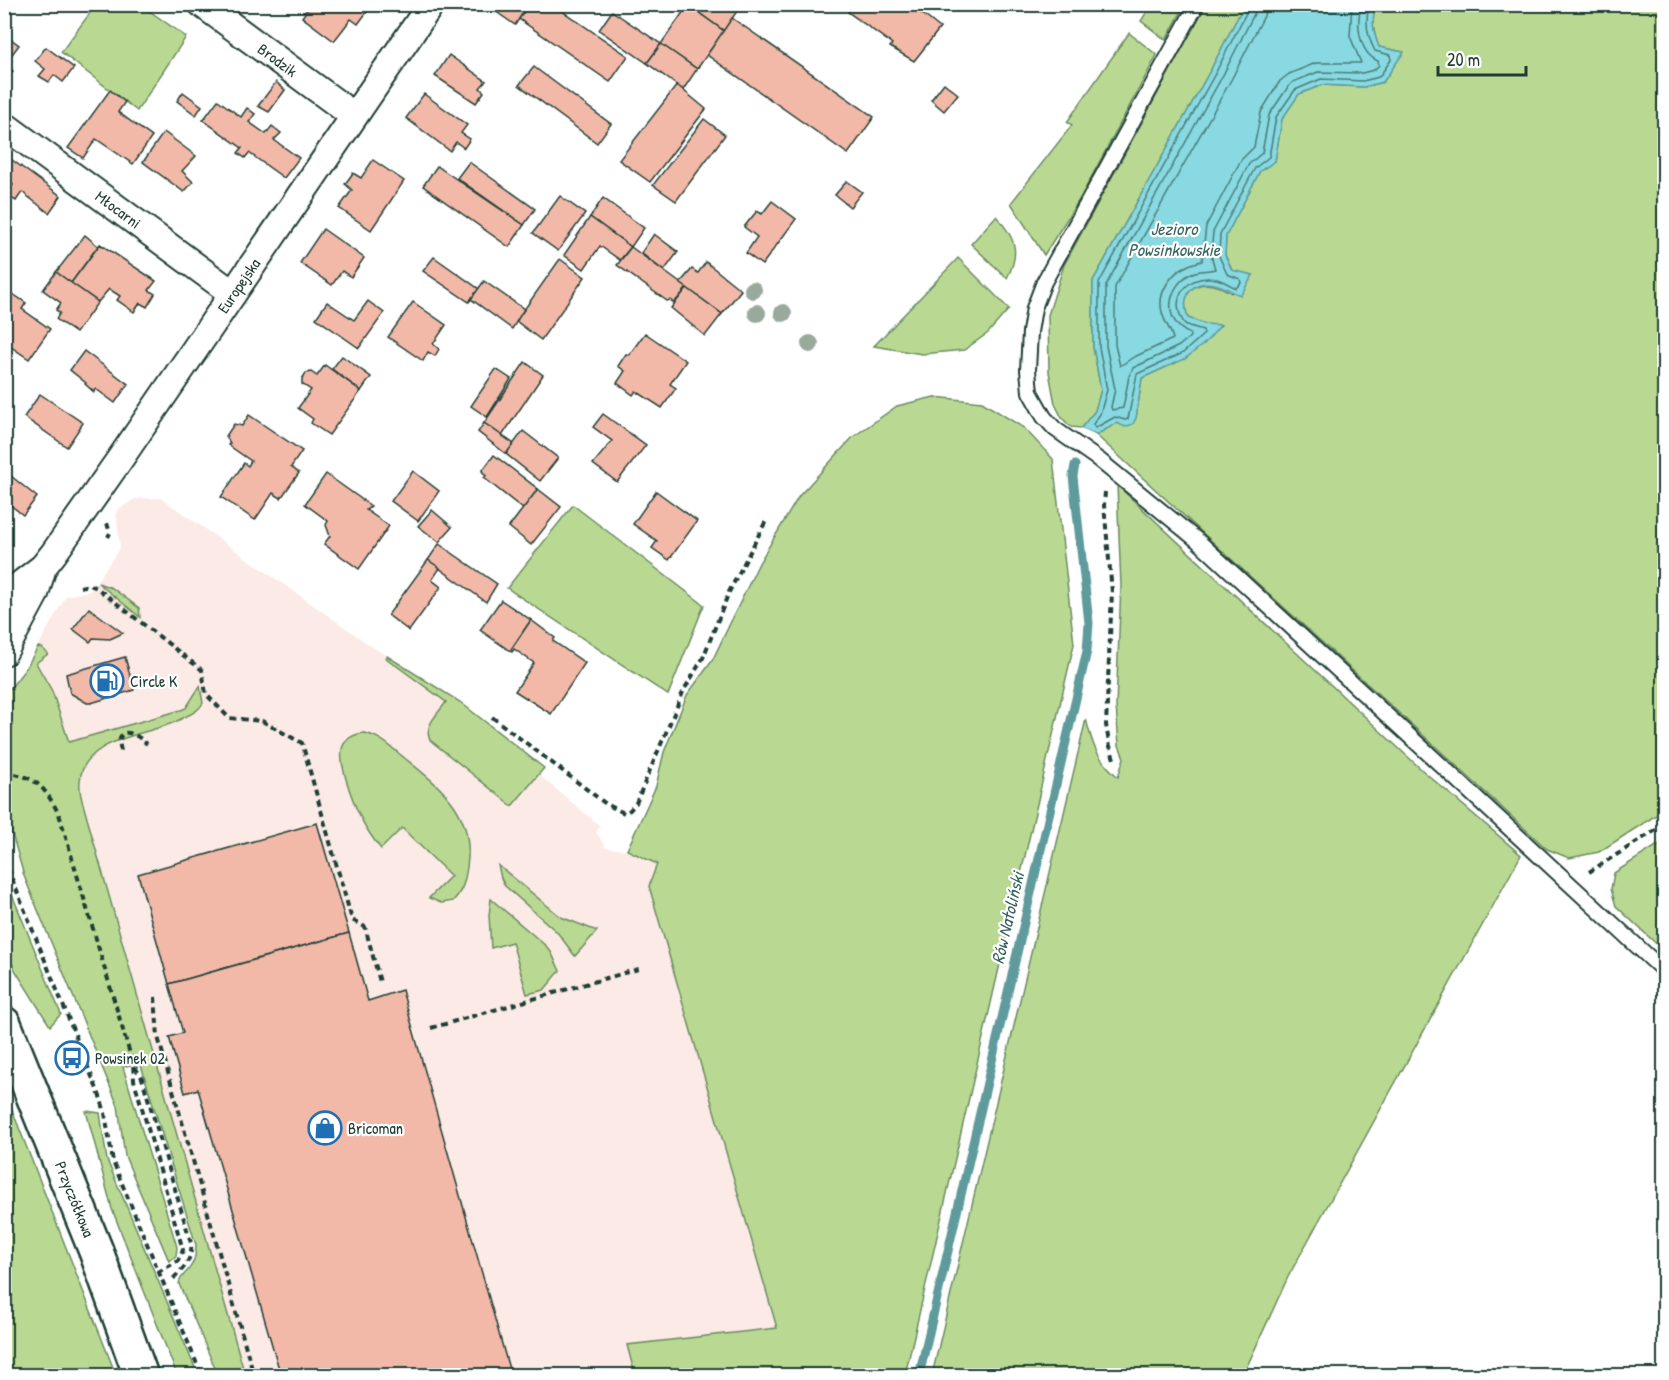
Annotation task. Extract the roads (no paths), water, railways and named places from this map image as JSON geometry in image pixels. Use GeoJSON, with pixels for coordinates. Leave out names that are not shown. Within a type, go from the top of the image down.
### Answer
{"type":"FeatureCollection","features":[{"type":"Feature","properties":{"kind":"main road","name":"Przyczółkowa"},"geometry":{"type":"LineString","coordinates":[[4,1024],[96,1251],[141,1376]]}},
{"type":"Feature","properties":{"kind":"street","name":"Brodzik"},"geometry":{"type":"LineString","coordinates":[[202,4],[354,116]]}},
{"type":"Feature","properties":{"kind":"street","name":"Europejska"},"geometry":{"type":"LineString","coordinates":[[4,597],[43,567],[120,459],[431,4]]}},
{"type":"Feature","properties":{"kind":"street","name":"Młocarni"},"geometry":{"type":"LineString","coordinates":[[4,125],[232,293]]}},
{"type":"Feature","properties":{"kind":"street","name":"Europejska"},"geometry":{"type":"LineString","coordinates":[[4,652],[35,594],[43,567]]}},
{"type":"Feature","properties":{"kind":"lane"},"geometry":{"type":"LineString","coordinates":[[1197,4],[1044,282],[1034,308],[1030,332],[1028,360],[1030,392],[1044,417],[1055,429],[1107,467],[1197,540],[1665,971]]}},
{"type":"Feature","properties":{"kind":"water","name":"Jezioro Powsinkowskie"},"geometry":{"type":"Polygon","coordinates":[[[1244,5],[1376,5],[1373,26],[1379,47],[1404,52],[1383,82],[1364,87],[1322,85],[1299,94],[1282,119],[1275,161],[1260,171],[1226,236],[1225,255],[1232,270],[1253,275],[1241,295],[1209,283],[1195,286],[1191,290],[1186,302],[1188,318],[1204,324],[1221,325],[1205,343],[1186,358],[1142,378],[1133,424],[1125,427],[1117,423],[1096,435],[1081,428],[1095,411],[1101,390],[1093,347],[1093,281],[1244,5]]]}},
{"type":"Feature","properties":{"kind":"waterway","name":"Rów Natoliński"},"geometry":{"type":"LineString","coordinates":[[919,1376],[1087,651],[1089,623],[1073,476],[1075,465]]}},
{"type":"Feature","properties":{"kind":"place","name":"Circle K"},"geometry":{"type":"Point","coordinates":[107,681]}},
{"type":"Feature","properties":{"kind":"place","name":"Powsinek 02"},"geometry":{"type":"Point","coordinates":[72,1058]}},
{"type":"Feature","properties":{"kind":"place","name":"Bricoman"},"geometry":{"type":"Point","coordinates":[325,1128]}}]}
